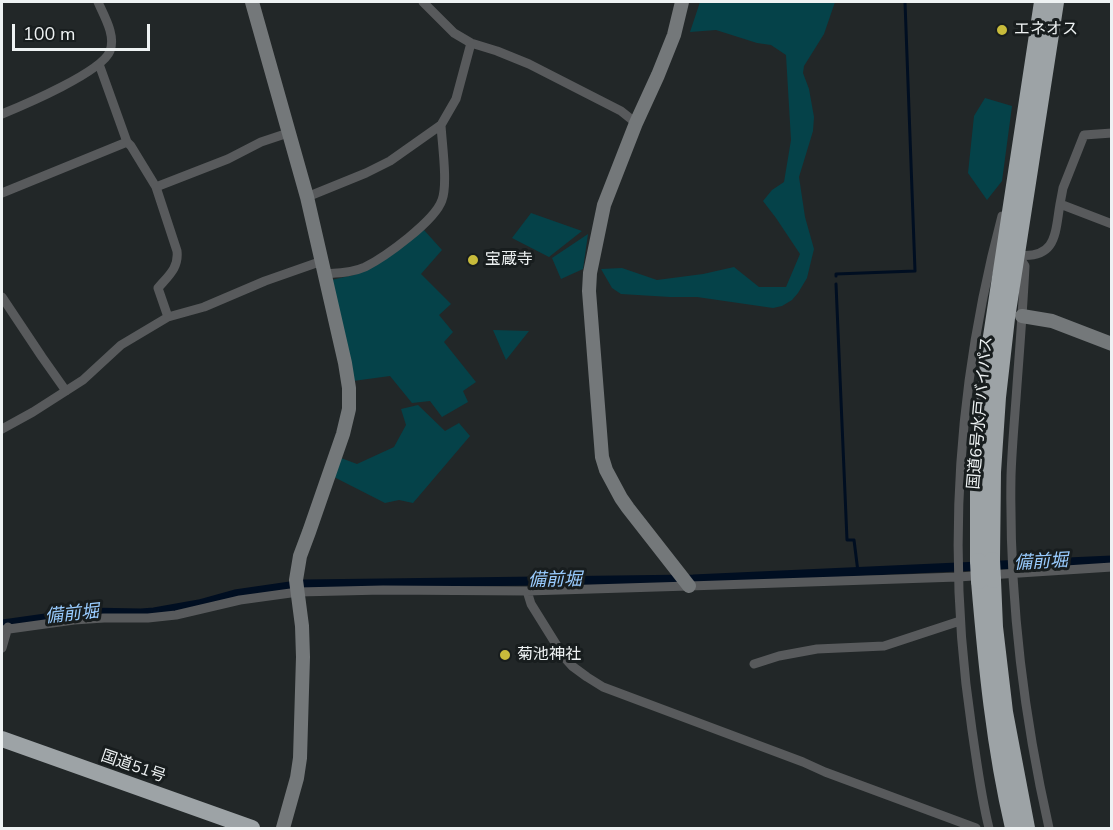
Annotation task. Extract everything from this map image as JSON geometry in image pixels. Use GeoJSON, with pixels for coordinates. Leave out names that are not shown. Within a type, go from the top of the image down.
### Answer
{"type":"FeatureCollection","features":[{"type":"Feature","properties":{"kind":"highway","name":"国道6号水戸バイパス"},"geometry":{"type":"LineString","coordinates":[[1012,828],[991,710],[986,666],[986,580],[978,489],[984,402],[992,333],[1042,2]]}},
{"type":"Feature","properties":{"kind":"highway","name":"国道6号水戸バイパス"},"geometry":{"type":"LineString","coordinates":[[985,560],[998,397],[1008,318],[1056,2]]}},
{"type":"Feature","properties":{"kind":"highway","name":"国道6号水戸バイパス"},"geometry":{"type":"LineString","coordinates":[[986,580],[995,627],[1005,712],[1027,828]]}},
{"type":"Feature","properties":{"kind":"highway","name":"国道51号"},"geometry":{"type":"LineString","coordinates":[[2,739],[245,827]]}},
{"type":"Feature","properties":{"kind":"street"},"geometry":{"type":"LineString","coordinates":[[2,114],[63,86],[99,64],[110,53],[112,42],[109,27],[98,2]]}},
{"type":"Feature","properties":{"kind":"street"},"geometry":{"type":"LineString","coordinates":[[252,2],[307,197],[349,387],[349,409],[343,434],[300,555],[297,587],[303,657],[300,758],[297,778],[283,828]]}},
{"type":"Feature","properties":{"kind":"street"},"geometry":{"type":"LineString","coordinates":[[423,2],[454,33],[471,43],[529,64],[621,111],[636,123]]}},
{"type":"Feature","properties":{"kind":"street"},"geometry":{"type":"LineString","coordinates":[[682,2],[674,34],[604,205],[588,291],[600,440],[606,470],[621,498],[685,580]]}},
{"type":"Feature","properties":{"kind":"street"},"geometry":{"type":"LineString","coordinates":[[307,197],[390,161],[441,125],[456,99],[471,43]]}},
{"type":"Feature","properties":{"kind":"street"},"geometry":{"type":"LineString","coordinates":[[99,64],[127,142],[132,146],[156,187],[177,251],[176,267],[159,288],[168,317]]}},
{"type":"Feature","properties":{"kind":"street"},"geometry":{"type":"LineString","coordinates":[[2,429],[83,381],[121,345],[168,317],[204,307],[265,281],[323,268],[345,273],[363,268],[386,254],[429,219],[442,201],[444,188],[441,125]]}},
{"type":"Feature","properties":{"kind":"street"},"geometry":{"type":"LineString","coordinates":[[156,187],[228,159],[261,142],[288,133]]}},
{"type":"Feature","properties":{"kind":"street"},"geometry":{"type":"LineString","coordinates":[[1018,255],[1031,256],[1040,253],[1054,240],[1063,188],[1084,135],[1112,133]]}},
{"type":"Feature","properties":{"kind":"street"},"geometry":{"type":"LineString","coordinates":[[2,193],[127,142]]}},
{"type":"Feature","properties":{"kind":"street"},"geometry":{"type":"LineString","coordinates":[[989,828],[979,777],[960,621],[958,570],[960,474],[971,366],[980,315],[995,242],[1017,163]]}},
{"type":"Feature","properties":{"kind":"street"},"geometry":{"type":"LineString","coordinates":[[1060,204],[1112,224]]}},
{"type":"Feature","properties":{"kind":"street"},"geometry":{"type":"LineString","coordinates":[[1018,255],[1025,266],[1012,453],[1013,567],[1020,660],[1028,719],[1049,828]]}},
{"type":"Feature","properties":{"kind":"street"},"geometry":{"type":"LineString","coordinates":[[2,297],[66,391]]}},
{"type":"Feature","properties":{"kind":"street"},"geometry":{"type":"LineString","coordinates":[[1022,316],[1052,321],[1112,344]]}},
{"type":"Feature","properties":{"kind":"street"},"geometry":{"type":"LineString","coordinates":[[2,648],[6,629],[74,620],[167,616],[297,587],[527,591],[685,580],[1013,567],[1112,567]]}},
{"type":"Feature","properties":{"kind":"street"},"geometry":{"type":"LineString","coordinates":[[527,591],[531,604],[564,657],[572,666],[603,687],[976,828]]}},
{"type":"Feature","properties":{"kind":"street"},"geometry":{"type":"LineString","coordinates":[[754,664],[817,649],[885,646],[960,621]]}},
{"type":"Feature","properties":{"kind":"shaded area"},"geometry":{"type":"Polygon","coordinates":[[[700,2],[835,2],[824,34],[804,66],[803,73],[809,89],[814,117],[813,131],[799,177],[805,217],[814,249],[807,278],[792,300],[782,306],[773,308],[697,297],[621,294],[612,288],[601,269],[622,268],[657,280],[734,267],[759,287],[786,287],[800,254],[763,201],[772,190],[784,182],[791,140],[786,55],[771,45],[716,30],[690,32],[700,2]]]}},
{"type":"Feature","properties":{"kind":"shaded area"},"geometry":{"type":"Polygon","coordinates":[[[985,98],[1012,106],[1002,181],[987,200],[968,173],[974,116],[985,98]]]}},
{"type":"Feature","properties":{"kind":"shaded area"},"geometry":{"type":"Polygon","coordinates":[[[531,213],[582,231],[549,257],[512,238],[531,213]]]}},
{"type":"Feature","properties":{"kind":"shaded area"},"geometry":{"type":"Polygon","coordinates":[[[424,230],[442,250],[421,274],[451,304],[439,315],[453,332],[444,342],[476,382],[463,391],[468,402],[442,417],[430,401],[412,403],[390,376],[353,381],[331,280],[354,275],[424,230]]]}},
{"type":"Feature","properties":{"kind":"shaded area"},"geometry":{"type":"Polygon","coordinates":[[[588,234],[583,269],[561,279],[552,258],[588,234]]]}},
{"type":"Feature","properties":{"kind":"shaded area"},"geometry":{"type":"Polygon","coordinates":[[[493,330],[529,331],[506,360],[493,330]]]}},
{"type":"Feature","properties":{"kind":"shaded area"},"geometry":{"type":"Polygon","coordinates":[[[418,405],[445,431],[459,423],[470,436],[413,503],[399,500],[385,503],[334,477],[341,458],[357,464],[394,447],[406,425],[401,409],[418,405]]]}},
{"type":"Feature","properties":{"kind":"waterway"},"geometry":{"type":"LineString","coordinates":[[836,276],[836,274],[915,271],[905,2]]}},
{"type":"Feature","properties":{"kind":"waterway"},"geometry":{"type":"LineString","coordinates":[[836,284],[847,540],[854,540],[858,572]]}},
{"type":"Feature","properties":{"kind":"waterway","name":"備前堀"},"geometry":{"type":"LineString","coordinates":[[2,624],[88,612],[154,612],[199,604],[235,594],[304,584],[693,579],[1112,560]]}},
{"type":"Feature","properties":{"kind":"place","name":"エネオス"},"geometry":{"type":"Point","coordinates":[1002,30]}},
{"type":"Feature","properties":{"kind":"place","name":"宝蔵寺"},"geometry":{"type":"Point","coordinates":[473,260]}},
{"type":"Feature","properties":{"kind":"place","name":"菊池神社"},"geometry":{"type":"Point","coordinates":[505,655]}}]}
